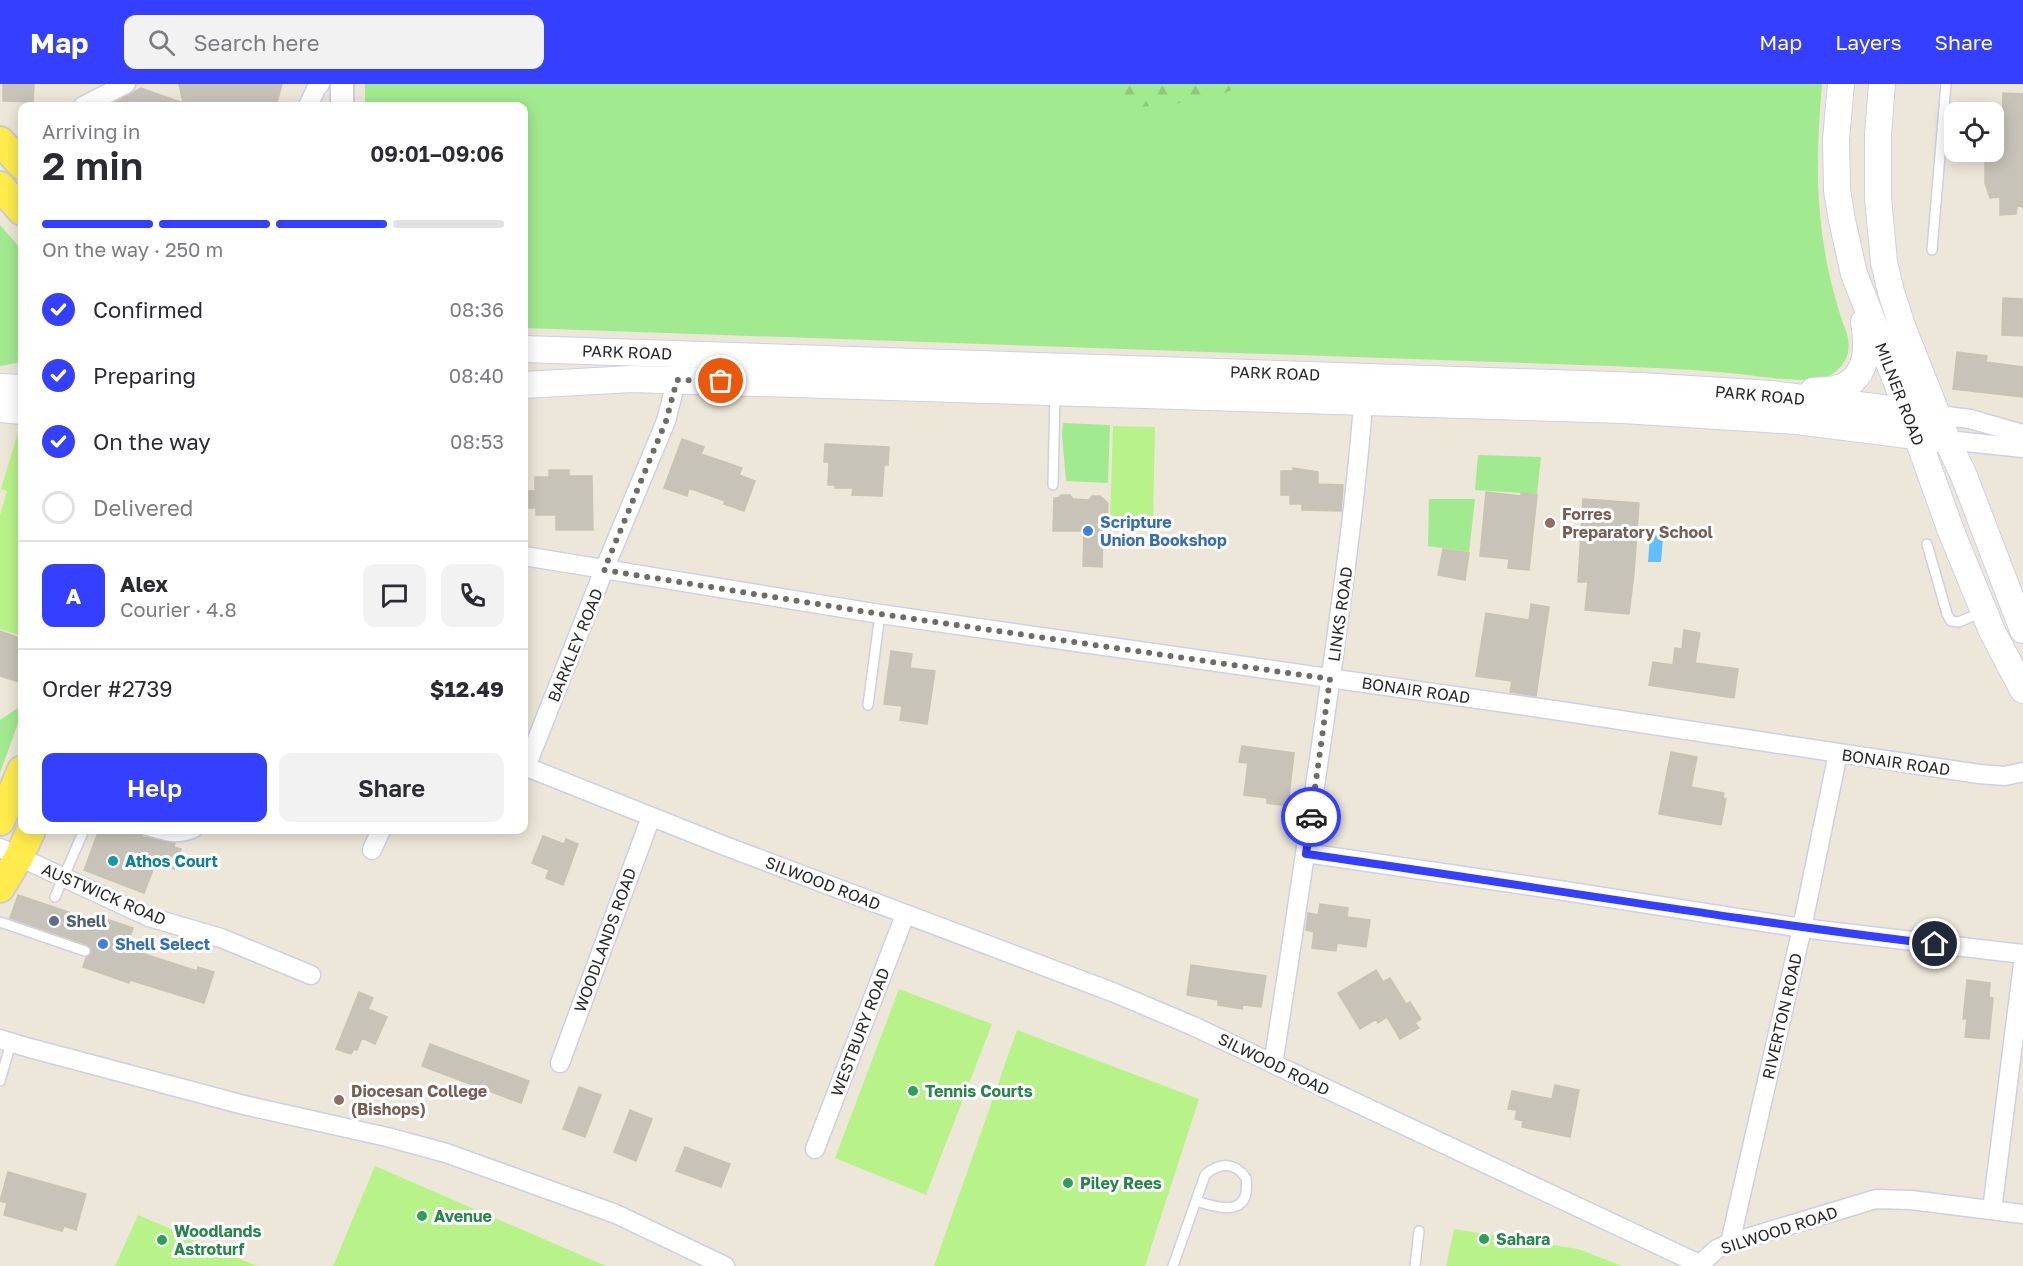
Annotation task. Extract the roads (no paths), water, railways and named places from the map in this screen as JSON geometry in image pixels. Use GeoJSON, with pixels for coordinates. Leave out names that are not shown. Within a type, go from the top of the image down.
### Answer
{"type":"FeatureCollection","features":[{"type":"Feature","properties":{"kind":"main road","name":"MILNER ROAD"},"geometry":{"type":"LineString","coordinates":[[1841,84],[1836,139],[1838,190],[1854,274],[1918,436],[1951,531],[1992,631],[2023,690]]}},
{"type":"Feature","properties":{"kind":"main road","name":"MILNER ROAD"},"geometry":{"type":"LineString","coordinates":[[1882,84],[1877,173],[1884,262],[1902,326],[1947,440],[1964,476],[2023,630]]}},
{"type":"Feature","properties":{"kind":"main road"},"geometry":{"type":"LineString","coordinates":[[0,141],[18,161]]}},
{"type":"Feature","properties":{"kind":"main road"},"geometry":{"type":"LineString","coordinates":[[0,186],[18,206]]}},
{"type":"Feature","properties":{"kind":"main road"},"geometry":{"type":"LineString","coordinates":[[1771,394],[1839,388],[1860,373],[1867,357],[1867,345],[1854,274]]}},
{"type":"Feature","properties":{"kind":"main road","name":"PARK ROAD"},"geometry":{"type":"LineString","coordinates":[[528,349],[1641,386],[1771,394],[1938,415]]}},
{"type":"Feature","properties":{"kind":"main road","name":"PARK ROAD"},"geometry":{"type":"LineString","coordinates":[[528,385],[597,380],[677,380],[1587,408],[1797,421],[1947,440]]}},
{"type":"Feature","properties":{"kind":"main road"},"geometry":{"type":"LineString","coordinates":[[0,387],[18,388]]}},
{"type":"Feature","properties":{"kind":"main road"},"geometry":{"type":"LineString","coordinates":[[0,409],[18,411]]}},
{"type":"Feature","properties":{"kind":"main road"},"geometry":{"type":"LineString","coordinates":[[0,820],[18,779]]}},
{"type":"Feature","properties":{"kind":"main road"},"geometry":{"type":"LineString","coordinates":[[0,888],[10,852],[27,834]]}},
{"type":"Feature","properties":{"kind":"street"},"geometry":{"type":"LineString","coordinates":[[91,102],[126,84]]}},
{"type":"Feature","properties":{"kind":"street"},"geometry":{"type":"LineString","coordinates":[[310,102],[320,84]]}},
{"type":"Feature","properties":{"kind":"street"},"geometry":{"type":"LineString","coordinates":[[342,84],[342,102]]}},
{"type":"Feature","properties":{"kind":"street","name":"BARKLEY ROAD"},"geometry":{"type":"LineString","coordinates":[[528,759],[666,421],[683,354]]}},
{"type":"Feature","properties":{"kind":"street","name":"LINKS ROAD"},"geometry":{"type":"LineString","coordinates":[[1273,1064],[1306,854],[1351,538],[1365,376]]}},
{"type":"Feature","properties":{"kind":"street","name":"PARK ROAD"},"geometry":{"type":"LineString","coordinates":[[1938,415],[1970,419],[2023,434]]}},
{"type":"Feature","properties":{"kind":"street","name":"PARK ROAD"},"geometry":{"type":"LineString","coordinates":[[1947,440],[2023,448]]}},
{"type":"Feature","properties":{"kind":"street","name":"BONAIR ROAD"},"geometry":{"type":"LineString","coordinates":[[528,557],[880,614],[1547,709],[1993,776],[2010,776],[2023,772]]}},
{"type":"Feature","properties":{"kind":"street","name":"RIVERTON ROAD"},"geometry":{"type":"LineString","coordinates":[[1730,1243],[1802,928],[1838,753]]}},
{"type":"Feature","properties":{"kind":"street","name":"SILWOOD ROAD"},"geometry":{"type":"LineString","coordinates":[[528,767],[905,915],[1115,993],[1203,1030],[1699,1265],[1717,1249],[1730,1243],[1876,1199],[1911,1200],[2023,1214]]}},
{"type":"Feature","properties":{"kind":"street","name":"WOODLANDS ROAD"},"geometry":{"type":"LineString","coordinates":[[560,1063],[651,817]]}},
{"type":"Feature","properties":{"kind":"street"},"geometry":{"type":"LineString","coordinates":[[372,850],[379,834]]}},
{"type":"Feature","properties":{"kind":"street","name":"AUSTWICK ROAD"},"geometry":{"type":"LineString","coordinates":[[10,852],[149,916],[221,938],[311,975]]}},
{"type":"Feature","properties":{"kind":"street"},"geometry":{"type":"LineString","coordinates":[[1306,854],[1540,887],[1802,928],[2023,954]]}},
{"type":"Feature","properties":{"kind":"street","name":"WESTBURY ROAD"},"geometry":{"type":"LineString","coordinates":[[815,1149],[905,915]]}},
{"type":"Feature","properties":{"kind":"street"},"geometry":{"type":"LineString","coordinates":[[1992,1210],[2018,1041],[2023,964]]}},
{"type":"Feature","properties":{"kind":"street"},"geometry":{"type":"LineString","coordinates":[[5,1041],[233,1103],[387,1137],[446,1153],[616,1214],[724,1266]]}},
{"type":"Feature","properties":{"kind":"lane"},"geometry":{"type":"LineString","coordinates":[[1932,250],[1946,84]]}},
{"type":"Feature","properties":{"kind":"lane"},"geometry":{"type":"LineString","coordinates":[[1053,485],[1055,392]]}},
{"type":"Feature","properties":{"kind":"lane"},"geometry":{"type":"LineString","coordinates":[[1928,544],[1947,614],[1951,621],[1959,622],[1984,611]]}},
{"type":"Feature","properties":{"kind":"lane"},"geometry":{"type":"LineString","coordinates":[[868,705],[880,614]]}},
{"type":"Feature","properties":{"kind":"lane"},"geometry":{"type":"LineString","coordinates":[[55,897],[82,834]]}},
{"type":"Feature","properties":{"kind":"lane"},"geometry":{"type":"LineString","coordinates":[[160,834],[174,838],[192,834]]}},
{"type":"Feature","properties":{"kind":"lane"},"geometry":{"type":"LineString","coordinates":[[0,922],[86,951]]}},
{"type":"Feature","properties":{"kind":"lane"},"geometry":{"type":"LineString","coordinates":[[0,1081],[5,1041]]}},
{"type":"Feature","properties":{"kind":"lane"},"geometry":{"type":"LineString","coordinates":[[1173,1266],[1205,1175],[1218,1167],[1235,1167],[1246,1178],[1246,1197],[1235,1207],[1214,1207],[1197,1200]]}},
{"type":"Feature","properties":{"kind":"lane"},"geometry":{"type":"LineString","coordinates":[[1414,1266],[1419,1231]]}},
{"type":"Feature","properties":{"kind":"water"},"geometry":{"type":"Polygon","coordinates":[[[1651,534],[1660,535],[1663,538],[1661,562],[1648,562],[1651,534]]]}},
{"type":"Feature","properties":{"kind":"place","name":"Forres Preparatory School"},"geometry":{"type":"Point","coordinates":[1550,523]}},
{"type":"Feature","properties":{"kind":"place","name":"Scripture Union Bookshop"},"geometry":{"type":"Point","coordinates":[1088,531]}},
{"type":"Feature","properties":{"kind":"place","name":"Athos Court"},"geometry":{"type":"Point","coordinates":[113,861]}},
{"type":"Feature","properties":{"kind":"place","name":"Shell"},"geometry":{"type":"Point","coordinates":[54,921]}},
{"type":"Feature","properties":{"kind":"place","name":"Shell Select"},"geometry":{"type":"Point","coordinates":[103,944]}},
{"type":"Feature","properties":{"kind":"place","name":"Tennis Courts"},"geometry":{"type":"Point","coordinates":[913,1091]}},
{"type":"Feature","properties":{"kind":"place","name":"Diocesan College (Bishops)"},"geometry":{"type":"Point","coordinates":[339,1100]}},
{"type":"Feature","properties":{"kind":"place","name":"Piley Rees"},"geometry":{"type":"Point","coordinates":[1068,1183]}},
{"type":"Feature","properties":{"kind":"place","name":"Avenue"},"geometry":{"type":"Point","coordinates":[422,1216]}},
{"type":"Feature","properties":{"kind":"place","name":"Sahara"},"geometry":{"type":"Point","coordinates":[1484,1239]}},
{"type":"Feature","properties":{"kind":"place","name":"Woodlands Astroturf"},"geometry":{"type":"Point","coordinates":[162,1240]}}]}
